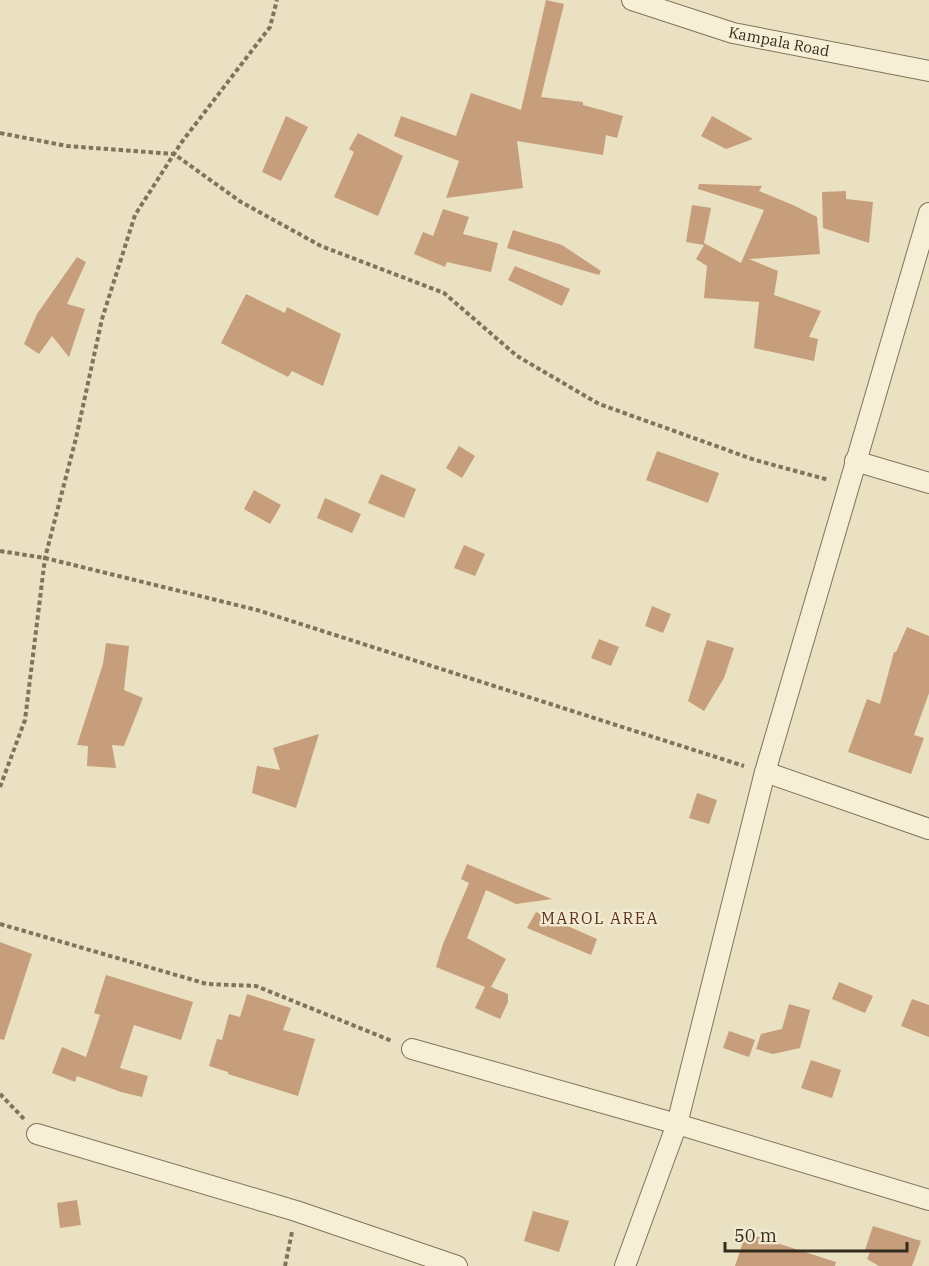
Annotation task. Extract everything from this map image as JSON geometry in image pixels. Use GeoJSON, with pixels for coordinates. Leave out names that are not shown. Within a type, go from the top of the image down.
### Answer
{"type":"FeatureCollection","features":[{"type":"Feature","properties":{"kind":"street","name":"Kampala Road"},"geometry":{"type":"LineString","coordinates":[[632,0],[733,33],[929,71]]}},
{"type":"Feature","properties":{"kind":"street"},"geometry":{"type":"LineString","coordinates":[[625,1266],[677,1124],[765,772],[929,213]]}},
{"type":"Feature","properties":{"kind":"street"},"geometry":{"type":"LineString","coordinates":[[855,461],[929,483]]}},
{"type":"Feature","properties":{"kind":"street"},"geometry":{"type":"LineString","coordinates":[[765,772],[929,829]]}},
{"type":"Feature","properties":{"kind":"street"},"geometry":{"type":"LineString","coordinates":[[412,1050],[677,1124],[929,1200]]}},
{"type":"Feature","properties":{"kind":"street"},"geometry":{"type":"LineString","coordinates":[[37,1134],[296,1211],[457,1266]]}},
{"type":"Feature","properties":{"kind":"path"},"geometry":{"type":"LineString","coordinates":[[0,787],[24,720],[45,558],[76,438],[102,319],[135,215],[181,143],[270,27],[277,0]]}},
{"type":"Feature","properties":{"kind":"path"},"geometry":{"type":"LineString","coordinates":[[0,133],[67,146],[174,154],[242,202],[321,246],[444,292],[517,356],[599,404],[755,460],[834,481],[848,488]]}},
{"type":"Feature","properties":{"kind":"path"},"geometry":{"type":"LineString","coordinates":[[0,551],[45,558],[257,610],[765,772]]}},
{"type":"Feature","properties":{"kind":"path"},"geometry":{"type":"LineString","coordinates":[[0,924],[207,984],[256,986],[412,1050]]}},
{"type":"Feature","properties":{"kind":"path"},"geometry":{"type":"LineString","coordinates":[[0,1094],[37,1134]]}},
{"type":"Feature","properties":{"kind":"path"},"geometry":{"type":"LineString","coordinates":[[285,1266],[296,1211]]}},
{"type":"Feature","properties":{"kind":"building"},"geometry":{"type":"Polygon","coordinates":[[[546,0],[564,4],[541,97],[583,102],[583,105],[623,116],[617,138],[606,135],[603,155],[517,141],[523,188],[446,198],[459,161],[394,136],[401,116],[456,136],[471,93],[521,110],[546,0]]]}},
{"type":"Feature","properties":{"kind":"building"},"geometry":{"type":"Polygon","coordinates":[[[286,116],[308,127],[281,181],[262,172],[286,116]]]}},
{"type":"Feature","properties":{"kind":"building"},"geometry":{"type":"Polygon","coordinates":[[[712,116],[753,139],[726,149],[701,136],[712,116]]]}},
{"type":"Feature","properties":{"kind":"building"},"geometry":{"type":"Polygon","coordinates":[[[358,133],[403,156],[378,216],[334,197],[354,152],[349,149],[358,133]]]}},
{"type":"Feature","properties":{"kind":"building"},"geometry":{"type":"Polygon","coordinates":[[[699,184],[762,186],[759,191],[817,217],[820,254],[749,259],[778,271],[774,295],[821,311],[809,337],[818,339],[814,361],[754,348],[759,302],[704,298],[707,266],[696,259],[704,245],[686,242],[692,205],[711,208],[704,243],[741,263],[764,210],[698,189],[699,184]]]}},
{"type":"Feature","properties":{"kind":"building"},"geometry":{"type":"Polygon","coordinates":[[[846,191],[846,199],[873,202],[869,243],[823,228],[822,192],[846,191]]]}},
{"type":"Feature","properties":{"kind":"building"},"geometry":{"type":"Polygon","coordinates":[[[443,209],[469,217],[463,234],[498,243],[491,272],[447,262],[445,267],[414,254],[423,232],[433,236],[443,209]]]}},
{"type":"Feature","properties":{"kind":"building"},"geometry":{"type":"Polygon","coordinates":[[[513,230],[562,245],[601,271],[599,275],[507,248],[513,230]]]}},
{"type":"Feature","properties":{"kind":"building"},"geometry":{"type":"Polygon","coordinates":[[[77,257],[86,262],[67,304],[85,309],[69,357],[52,336],[39,354],[24,344],[37,314],[77,257]]]}},
{"type":"Feature","properties":{"kind":"building"},"geometry":{"type":"Polygon","coordinates":[[[515,266],[570,289],[562,306],[508,280],[515,266]]]}},
{"type":"Feature","properties":{"kind":"building"},"geometry":{"type":"Polygon","coordinates":[[[246,294],[285,313],[287,307],[341,334],[323,386],[292,371],[288,377],[221,343],[246,294]]]}},
{"type":"Feature","properties":{"kind":"building"},"geometry":{"type":"Polygon","coordinates":[[[459,446],[475,456],[462,478],[446,468],[459,446]]]}},
{"type":"Feature","properties":{"kind":"building"},"geometry":{"type":"Polygon","coordinates":[[[657,451],[719,473],[708,503],[646,480],[657,451]]]}},
{"type":"Feature","properties":{"kind":"building"},"geometry":{"type":"Polygon","coordinates":[[[381,474],[416,489],[404,518],[368,503],[381,474]]]}},
{"type":"Feature","properties":{"kind":"building"},"geometry":{"type":"Polygon","coordinates":[[[254,490],[281,505],[270,524],[244,509],[254,490]]]}},
{"type":"Feature","properties":{"kind":"building"},"geometry":{"type":"Polygon","coordinates":[[[325,498],[361,514],[352,533],[317,518],[325,498]]]}},
{"type":"Feature","properties":{"kind":"building"},"geometry":{"type":"Polygon","coordinates":[[[464,545],[485,554],[475,576],[454,568],[464,545]]]}},
{"type":"Feature","properties":{"kind":"building"},"geometry":{"type":"Polygon","coordinates":[[[652,606],[671,614],[663,633],[645,626],[652,606]]]}},
{"type":"Feature","properties":{"kind":"building"},"geometry":{"type":"Polygon","coordinates":[[[907,627],[929,636],[929,693],[914,735],[924,738],[911,774],[848,752],[867,699],[880,704],[894,652],[907,627]]]}},
{"type":"Feature","properties":{"kind":"building"},"geometry":{"type":"Polygon","coordinates":[[[599,639],[619,647],[611,666],[591,658],[599,639]]]}},
{"type":"Feature","properties":{"kind":"building"},"geometry":{"type":"Polygon","coordinates":[[[707,640],[734,648],[724,678],[704,711],[688,701],[707,640]]]}},
{"type":"Feature","properties":{"kind":"building"},"geometry":{"type":"Polygon","coordinates":[[[106,643],[129,646],[124,690],[143,698],[124,746],[112,745],[116,768],[87,766],[88,746],[77,745],[103,664],[106,643]]]}},
{"type":"Feature","properties":{"kind":"building"},"geometry":{"type":"Polygon","coordinates":[[[319,734],[296,808],[252,793],[257,766],[280,770],[273,748],[319,734]]]}},
{"type":"Feature","properties":{"kind":"building"},"geometry":{"type":"Polygon","coordinates":[[[697,793],[717,800],[709,824],[689,818],[697,793]]]}},
{"type":"Feature","properties":{"kind":"building"},"geometry":{"type":"Polygon","coordinates":[[[467,864],[552,899],[516,904],[486,890],[467,938],[506,959],[491,987],[508,994],[508,1002],[500,1019],[475,1008],[485,987],[436,967],[443,944],[469,883],[461,879],[467,864]]]}},
{"type":"Feature","properties":{"kind":"building"},"geometry":{"type":"Polygon","coordinates":[[[536,912],[597,939],[591,955],[527,928],[536,912]]]}},
{"type":"Feature","properties":{"kind":"building"},"geometry":{"type":"Polygon","coordinates":[[[0,942],[32,954],[4,1040],[0,1039],[0,942]]]}},
{"type":"Feature","properties":{"kind":"building"},"geometry":{"type":"Polygon","coordinates":[[[106,975],[193,1002],[181,1040],[134,1025],[120,1068],[148,1076],[142,1097],[77,1076],[75,1082],[52,1073],[62,1047],[86,1057],[100,1015],[94,1013],[106,975]]]}},
{"type":"Feature","properties":{"kind":"building"},"geometry":{"type":"Polygon","coordinates":[[[839,982],[873,996],[865,1013],[832,999],[839,982]]]}},
{"type":"Feature","properties":{"kind":"building"},"geometry":{"type":"Polygon","coordinates":[[[247,994],[291,1008],[283,1030],[315,1039],[298,1096],[209,1066],[217,1039],[222,1040],[229,1014],[240,1017],[247,994]]]}},
{"type":"Feature","properties":{"kind":"building"},"geometry":{"type":"Polygon","coordinates":[[[912,999],[929,1005],[929,1037],[901,1026],[912,999]]]}},
{"type":"Feature","properties":{"kind":"building"},"geometry":{"type":"Polygon","coordinates":[[[789,1004],[810,1010],[800,1048],[773,1054],[756,1049],[761,1034],[782,1029],[789,1004]]]}},
{"type":"Feature","properties":{"kind":"building"},"geometry":{"type":"Polygon","coordinates":[[[729,1031],[755,1040],[749,1057],[723,1048],[729,1031]]]}},
{"type":"Feature","properties":{"kind":"building"},"geometry":{"type":"Polygon","coordinates":[[[811,1060],[841,1070],[832,1098],[801,1088],[811,1060]]]}},
{"type":"Feature","properties":{"kind":"building"},"geometry":{"type":"Polygon","coordinates":[[[77,1200],[81,1225],[60,1228],[57,1203],[77,1200]]]}},
{"type":"Feature","properties":{"kind":"building"},"geometry":{"type":"Polygon","coordinates":[[[533,1211],[569,1221],[559,1252],[524,1241],[533,1211]]]}},
{"type":"Feature","properties":{"kind":"building"},"geometry":{"type":"Polygon","coordinates":[[[873,1226],[921,1241],[912,1266],[879,1266],[867,1259],[870,1252],[865,1250],[873,1226]]]}},
{"type":"Feature","properties":{"kind":"building"},"geometry":{"type":"Polygon","coordinates":[[[746,1233],[836,1262],[835,1266],[735,1266],[746,1233]]]}},
{"type":"Feature","properties":{"kind":"district","name":"MAROL AREA"},"geometry":{"type":"Point","coordinates":[600,918]}}]}
